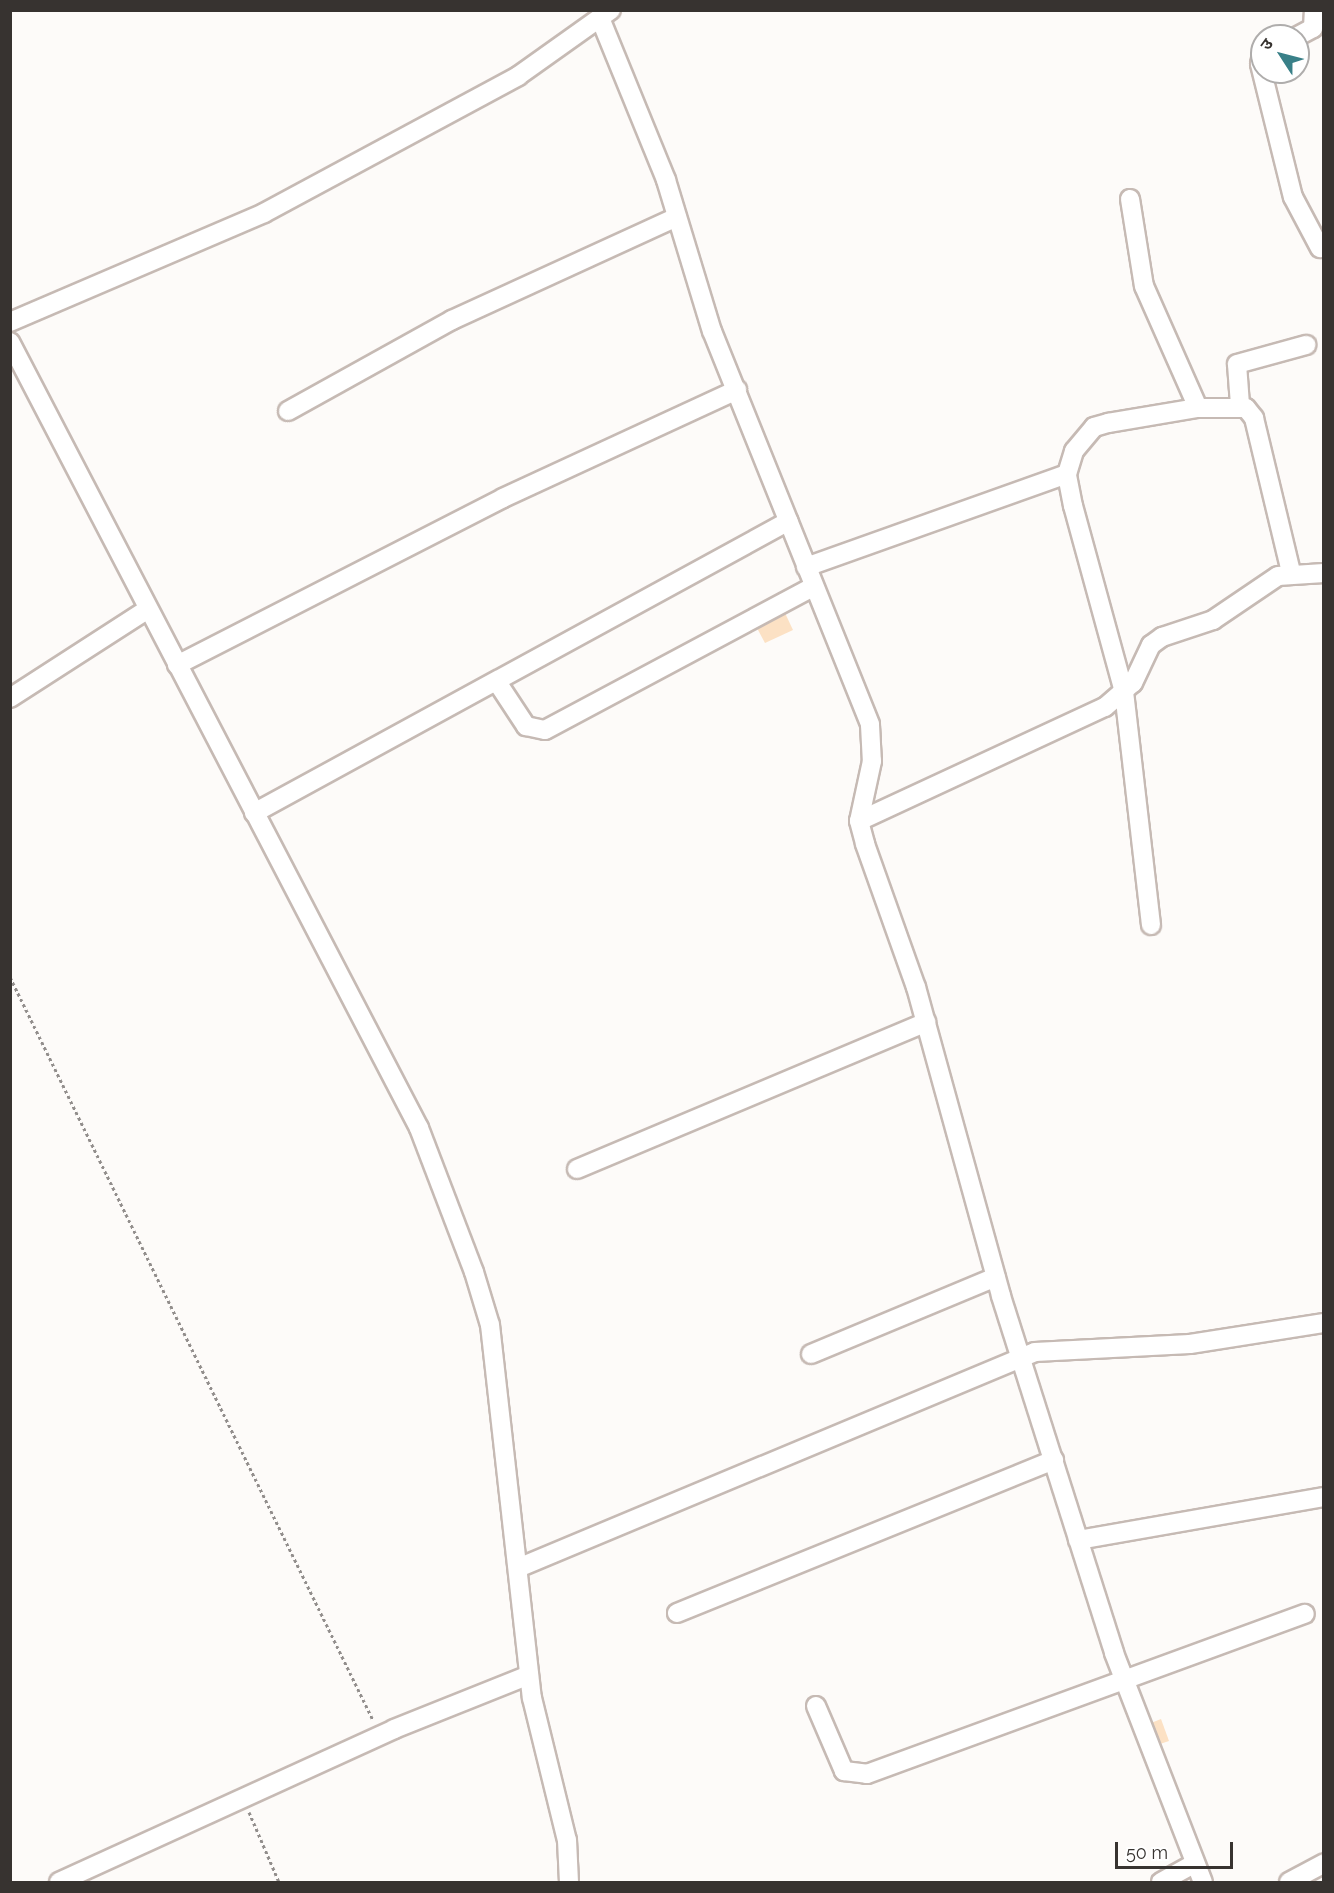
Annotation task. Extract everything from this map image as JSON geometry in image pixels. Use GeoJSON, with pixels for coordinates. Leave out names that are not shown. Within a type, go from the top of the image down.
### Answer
{"type":"FeatureCollection","features":[{"type":"Feature","properties":{"kind":"street"},"geometry":{"type":"LineString","coordinates":[[1310,30],[1313,28],[1314,10]]}},
{"type":"Feature","properties":{"kind":"street"},"geometry":{"type":"LineString","coordinates":[[10,322],[264,213],[518,76],[605,14],[737,390],[813,587],[870,725],[872,761],[859,821],[926,1022],[996,1277],[1025,1358],[1078,1540],[1123,1678],[1193,1864],[1203,1882]]}},
{"type":"Feature","properties":{"kind":"street"},"geometry":{"type":"LineString","coordinates":[[1265,84],[1293,197],[1320,248]]}},
{"type":"Feature","properties":{"kind":"street"},"geometry":{"type":"LineString","coordinates":[[1130,200],[1144,286],[1198,408]]}},
{"type":"Feature","properties":{"kind":"street"},"geometry":{"type":"LineString","coordinates":[[288,411],[452,320],[677,217]]}},
{"type":"Feature","properties":{"kind":"street"},"geometry":{"type":"LineString","coordinates":[[10,342],[418,1128],[474,1272],[490,1325],[529,1675],[567,1840],[569,1882]]}},
{"type":"Feature","properties":{"kind":"street"},"geometry":{"type":"LineString","coordinates":[[1291,572],[1254,418],[1240,405],[1237,364],[1306,345]]}},
{"type":"Feature","properties":{"kind":"street"},"geometry":{"type":"LineString","coordinates":[[177,665],[503,498],[737,390]]}},
{"type":"Feature","properties":{"kind":"street"},"geometry":{"type":"LineString","coordinates":[[1151,925],[1124,692],[1067,474],[1074,451],[1094,427],[1198,408],[1240,405]]}},
{"type":"Feature","properties":{"kind":"street"},"geometry":{"type":"LineString","coordinates":[[806,567],[1067,474]]}},
{"type":"Feature","properties":{"kind":"street"},"geometry":{"type":"LineString","coordinates":[[254,813],[789,521]]}},
{"type":"Feature","properties":{"kind":"street"},"geometry":{"type":"LineString","coordinates":[[859,821],[1105,707],[1124,692],[1151,645],[1212,620],[1291,572],[1323,573]]}},
{"type":"Feature","properties":{"kind":"street"},"geometry":{"type":"LineString","coordinates":[[496,682],[526,726],[546,730],[813,587]]}},
{"type":"Feature","properties":{"kind":"street"},"geometry":{"type":"LineString","coordinates":[[10,698],[148,609]]}},
{"type":"Feature","properties":{"kind":"street"},"geometry":{"type":"LineString","coordinates":[[577,1169],[926,1022]]}},
{"type":"Feature","properties":{"kind":"street"},"geometry":{"type":"LineString","coordinates":[[811,1354],[996,1277]]}},
{"type":"Feature","properties":{"kind":"street"},"geometry":{"type":"LineString","coordinates":[[518,1568],[1047,1348],[1190,1344],[1323,1323]]}},
{"type":"Feature","properties":{"kind":"street"},"geometry":{"type":"LineString","coordinates":[[677,1613],[1054,1460]]}},
{"type":"Feature","properties":{"kind":"street"},"geometry":{"type":"LineString","coordinates":[[1078,1540],[1323,1497]]}},
{"type":"Feature","properties":{"kind":"street"},"geometry":{"type":"LineString","coordinates":[[816,1706],[844,1771],[867,1774],[1123,1678],[1305,1614]]}},
{"type":"Feature","properties":{"kind":"street"},"geometry":{"type":"LineString","coordinates":[[59,1882],[381,1735],[529,1675]]}},
{"type":"Feature","properties":{"kind":"street"},"geometry":{"type":"LineString","coordinates":[[1289,1882],[1323,1863]]}},
{"type":"Feature","properties":{"kind":"street"},"geometry":{"type":"LineString","coordinates":[[1161,1882],[1193,1864]]}},
{"type":"Feature","properties":{"kind":"path"},"geometry":{"type":"LineString","coordinates":[[10,977],[381,1735]]}},
{"type":"Feature","properties":{"kind":"path"},"geometry":{"type":"LineString","coordinates":[[243,1798],[279,1882]]}},
{"type":"Feature","properties":{"kind":"building"},"geometry":{"type":"Polygon","coordinates":[[[785,613],[793,630],[765,643],[757,628],[785,613]]]}},
{"type":"Feature","properties":{"kind":"building"},"geometry":{"type":"Polygon","coordinates":[[[1161,1719],[1169,1741],[1154,1746],[1146,1725],[1161,1719]]]}}]}
